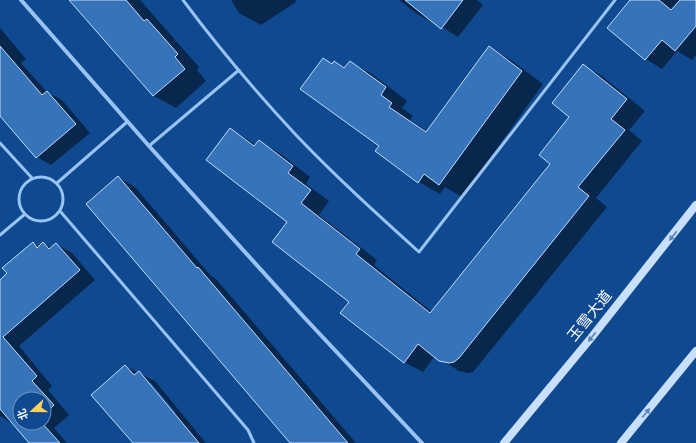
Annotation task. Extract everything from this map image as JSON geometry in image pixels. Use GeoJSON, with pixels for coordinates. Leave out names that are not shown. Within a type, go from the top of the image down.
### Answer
{"type":"FeatureCollection","features":[{"type":"Feature","properties":{"kind":"main road","name":"玉雪大道"},"geometry":{"type":"LineString","coordinates":[[504,443],[591,338],[696,205]]}},
{"type":"Feature","properties":{"kind":"main road"},"geometry":{"type":"LineString","coordinates":[[621,443],[696,351]]}},
{"type":"Feature","properties":{"kind":"street"},"geometry":{"type":"LineString","coordinates":[[21,0],[127,122],[301,314],[422,443]]}},
{"type":"Feature","properties":{"kind":"lane"},"geometry":{"type":"LineString","coordinates":[[183,0],[239,70],[296,135],[352,190],[419,252],[616,0]]}},
{"type":"Feature","properties":{"kind":"lane"},"geometry":{"type":"LineString","coordinates":[[149,146],[239,70]]}},
{"type":"Feature","properties":{"kind":"lane"},"geometry":{"type":"LineString","coordinates":[[57,183],[127,122]]}},
{"type":"Feature","properties":{"kind":"lane"},"geometry":{"type":"LineString","coordinates":[[0,143],[32,178]]}},
{"type":"Feature","properties":{"kind":"lane"},"geometry":{"type":"LineString","coordinates":[[36,176],[45,176],[53,179],[57,183],[63,194],[63,203],[60,211],[54,218],[47,221],[31,219],[25,214],[20,206],[18,196],[21,188],[28,180],[32,178],[36,176]]}},
{"type":"Feature","properties":{"kind":"lane"},"geometry":{"type":"LineString","coordinates":[[60,211],[248,430],[254,443]]}},
{"type":"Feature","properties":{"kind":"lane"},"geometry":{"type":"LineString","coordinates":[[0,235],[25,214]]}},
{"type":"Feature","properties":{"kind":"building"},"geometry":{"type":"Polygon","coordinates":[[[69,0],[126,0],[144,21],[147,19],[178,54],[175,57],[185,69],[153,96],[69,0]]]}},
{"type":"Feature","properties":{"kind":"building"},"geometry":{"type":"Polygon","coordinates":[[[405,0],[463,0],[441,29],[405,0]]]}},
{"type":"Feature","properties":{"kind":"building"},"geometry":{"type":"Polygon","coordinates":[[[630,0],[659,0],[671,10],[680,0],[696,0],[696,26],[675,51],[662,40],[645,60],[607,28],[630,0]]]}},
{"type":"Feature","properties":{"kind":"building"},"geometry":{"type":"Polygon","coordinates":[[[0,46],[42,95],[47,91],[76,124],[36,158],[0,116],[0,46]]]}},
{"type":"Feature","properties":{"kind":"building"},"geometry":{"type":"Polygon","coordinates":[[[489,46],[522,71],[439,185],[424,174],[418,183],[375,151],[379,146],[300,89],[323,58],[332,64],[334,61],[344,68],[350,61],[386,87],[381,95],[392,103],[389,107],[426,132],[489,46]]]}},
{"type":"Feature","properties":{"kind":"building"},"geometry":{"type":"Polygon","coordinates":[[[583,64],[627,99],[611,119],[625,130],[578,187],[589,196],[459,358],[454,362],[449,363],[439,361],[418,344],[404,363],[340,313],[349,302],[272,242],[287,222],[206,160],[230,128],[254,146],[259,140],[293,166],[288,173],[311,190],[301,203],[360,249],[356,254],[430,313],[550,164],[539,155],[569,117],[552,103],[583,64]]]}},
{"type":"Feature","properties":{"kind":"building"},"geometry":{"type":"Polygon","coordinates":[[[118,176],[197,268],[198,267],[348,443],[290,443],[86,204],[118,176]]]}},
{"type":"Feature","properties":{"kind":"building"},"geometry":{"type":"Polygon","coordinates":[[[33,242],[37,248],[43,242],[49,249],[56,243],[80,270],[3,337],[37,376],[32,381],[41,391],[12,391],[12,423],[0,409],[0,280],[7,273],[2,268],[33,242]]]}},
{"type":"Feature","properties":{"kind":"building"},"geometry":{"type":"Polygon","coordinates":[[[125,365],[134,375],[139,371],[199,443],[133,443],[91,395],[125,365]]]}},
{"type":"Feature","properties":{"kind":"building"},"geometry":{"type":"Polygon","coordinates":[[[19,431],[49,431],[60,443],[29,443],[19,431]]]}}]}
